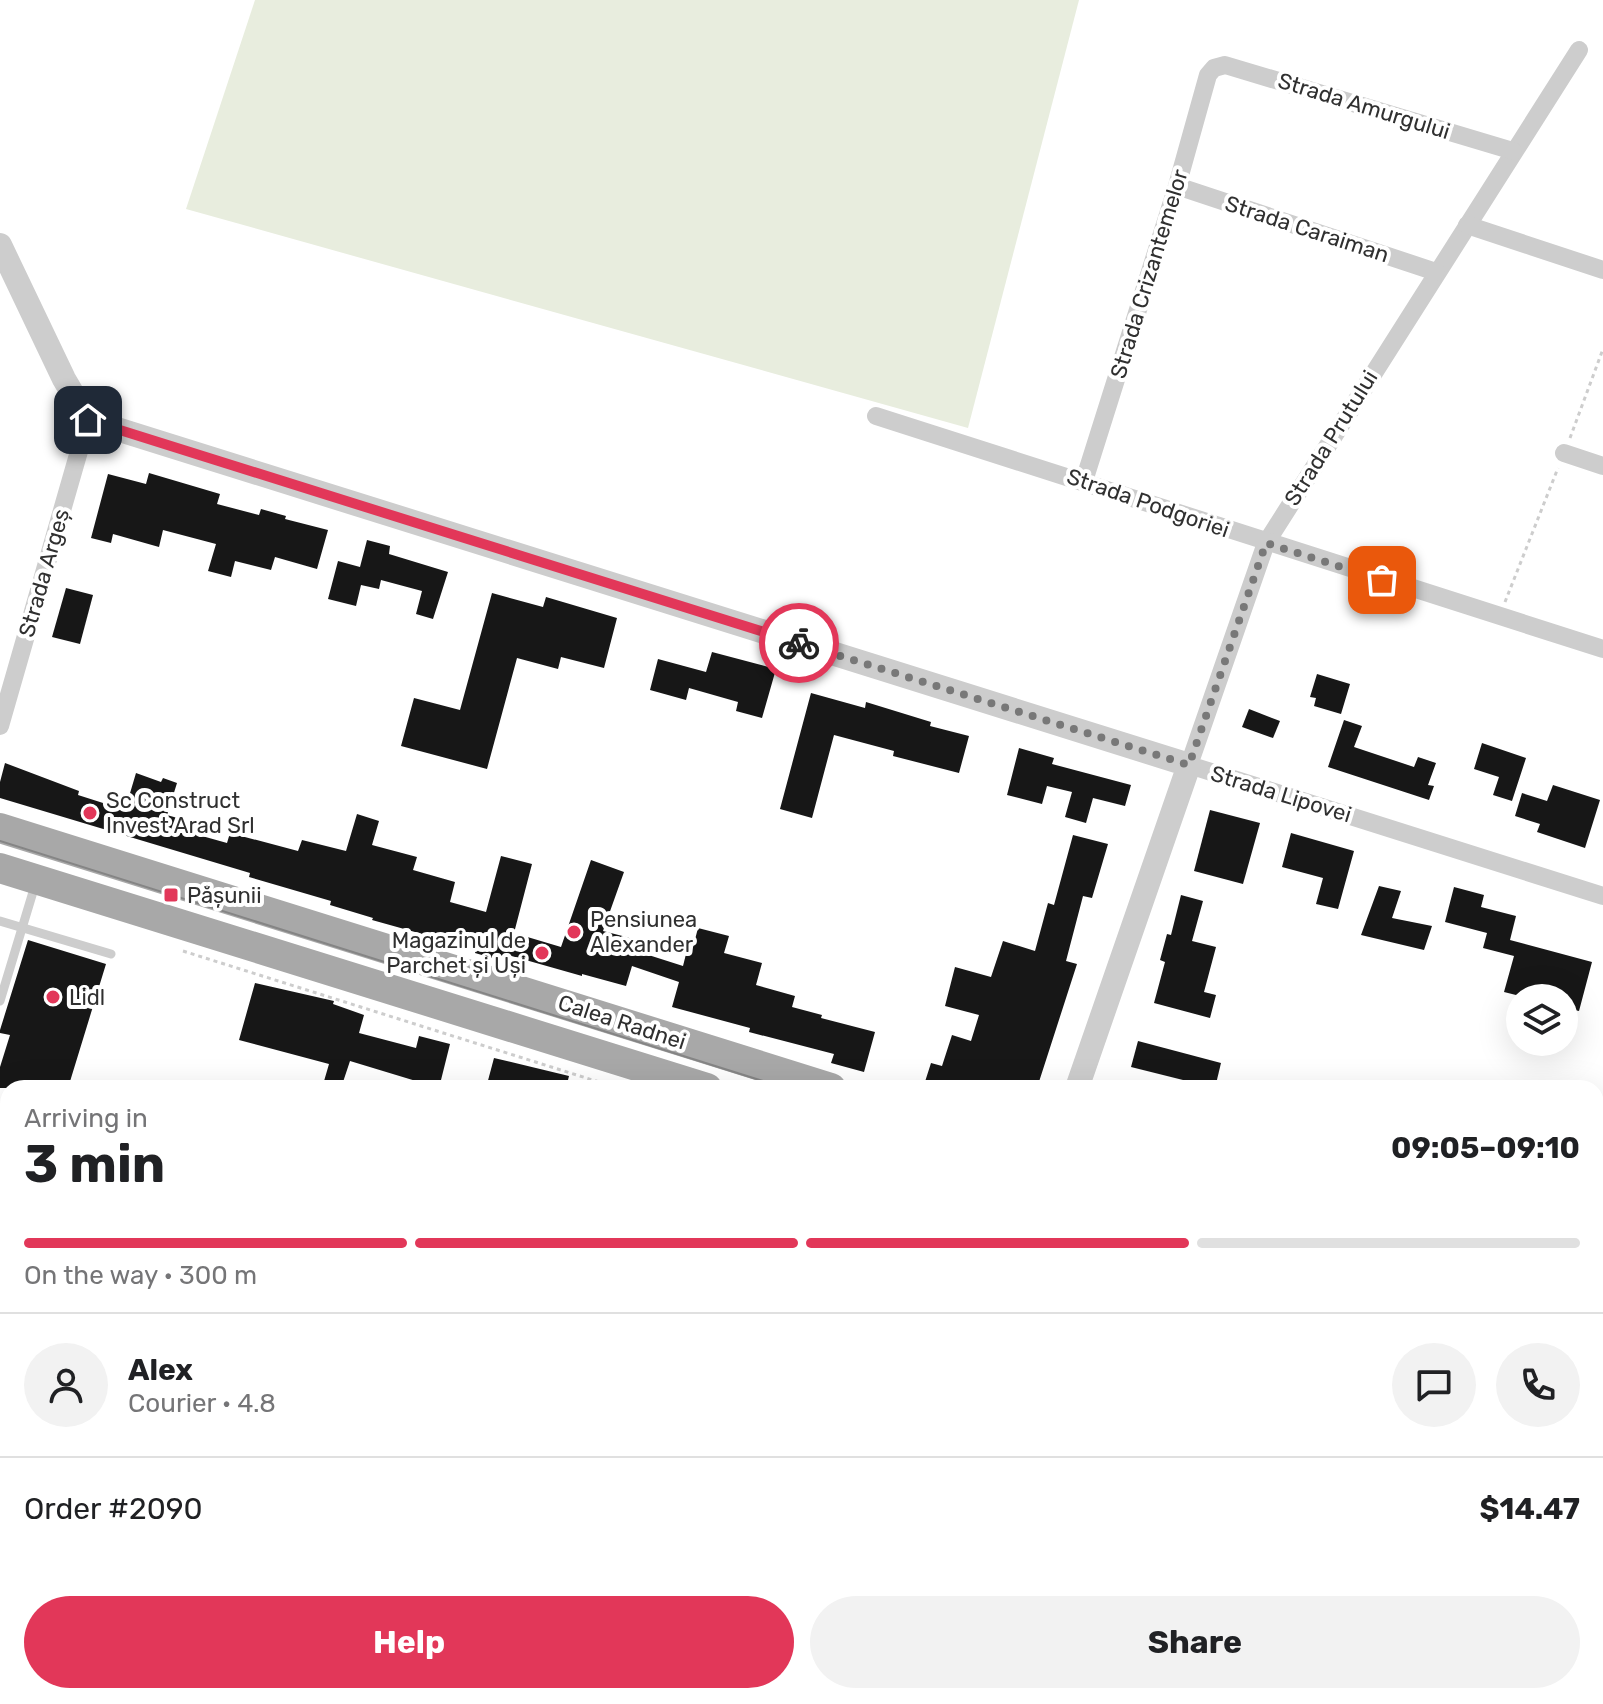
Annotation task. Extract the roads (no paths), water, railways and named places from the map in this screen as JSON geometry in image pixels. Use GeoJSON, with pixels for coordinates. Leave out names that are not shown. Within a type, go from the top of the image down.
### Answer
{"type":"FeatureCollection","features":[{"type":"Feature","properties":{"kind":"main road","name":"Calea Radnei"},"geometry":{"type":"LineString","coordinates":[[0,828],[805,1080]]}},
{"type":"Feature","properties":{"kind":"main road","name":"Calea Radnei"},"geometry":{"type":"LineString","coordinates":[[0,868],[681,1080]]}},
{"type":"Feature","properties":{"kind":"street","name":"Strada Prutului"},"geometry":{"type":"LineString","coordinates":[[1080,1080],[1266,543],[1579,50]]}},
{"type":"Feature","properties":{"kind":"street","name":"Strada Amurgului"},"geometry":{"type":"LineString","coordinates":[[1214,68],[1225,65],[1513,151]]}},
{"type":"Feature","properties":{"kind":"street","name":"Strada Crizantemelor"},"geometry":{"type":"LineString","coordinates":[[1084,481],[1177,186],[1208,75],[1214,68]]}},
{"type":"Feature","properties":{"kind":"street","name":"Strada Caraiman"},"geometry":{"type":"LineString","coordinates":[[1177,186],[1436,272]]}},
{"type":"Feature","properties":{"kind":"street"},"geometry":{"type":"LineString","coordinates":[[1467,225],[1603,270]]}},
{"type":"Feature","properties":{"kind":"street"},"geometry":{"type":"LineString","coordinates":[[0,245],[64,379],[88,420]]}},
{"type":"Feature","properties":{"kind":"street","name":"Strada Podgoriei"},"geometry":{"type":"LineString","coordinates":[[876,416],[1603,649]]}},
{"type":"Feature","properties":{"kind":"street","name":"Strada Argeș"},"geometry":{"type":"LineString","coordinates":[[0,726],[88,420]]}},
{"type":"Feature","properties":{"kind":"street","name":"Strada Lipovei"},"geometry":{"type":"LineString","coordinates":[[88,420],[1603,896]]}},
{"type":"Feature","properties":{"kind":"street"},"geometry":{"type":"LineString","coordinates":[[1564,453],[1603,466]]}},
{"type":"Feature","properties":{"kind":"lane"},"geometry":{"type":"LineString","coordinates":[[0,1001],[36,880]]}},
{"type":"Feature","properties":{"kind":"lane"},"geometry":{"type":"LineString","coordinates":[[0,921],[111,954]]}},
{"type":"Feature","properties":{"kind":"tram line"},"geometry":{"type":"LineString","coordinates":[[0,841],[760,1080]]}},
{"type":"Feature","properties":{"kind":"place","name":"Sc Construct Invest Arad Srl"},"geometry":{"type":"Point","coordinates":[90,813]}},
{"type":"Feature","properties":{"kind":"place","name":"Pășunii"},"geometry":{"type":"Point","coordinates":[171,895]}},
{"type":"Feature","properties":{"kind":"place","name":"Pensiunea Alexander"},"geometry":{"type":"Point","coordinates":[574,932]}},
{"type":"Feature","properties":{"kind":"place","name":"Magazinul de Parchet și Uși"},"geometry":{"type":"Point","coordinates":[542,953]}},
{"type":"Feature","properties":{"kind":"place","name":"Lidl"},"geometry":{"type":"Point","coordinates":[53,997]}}]}
